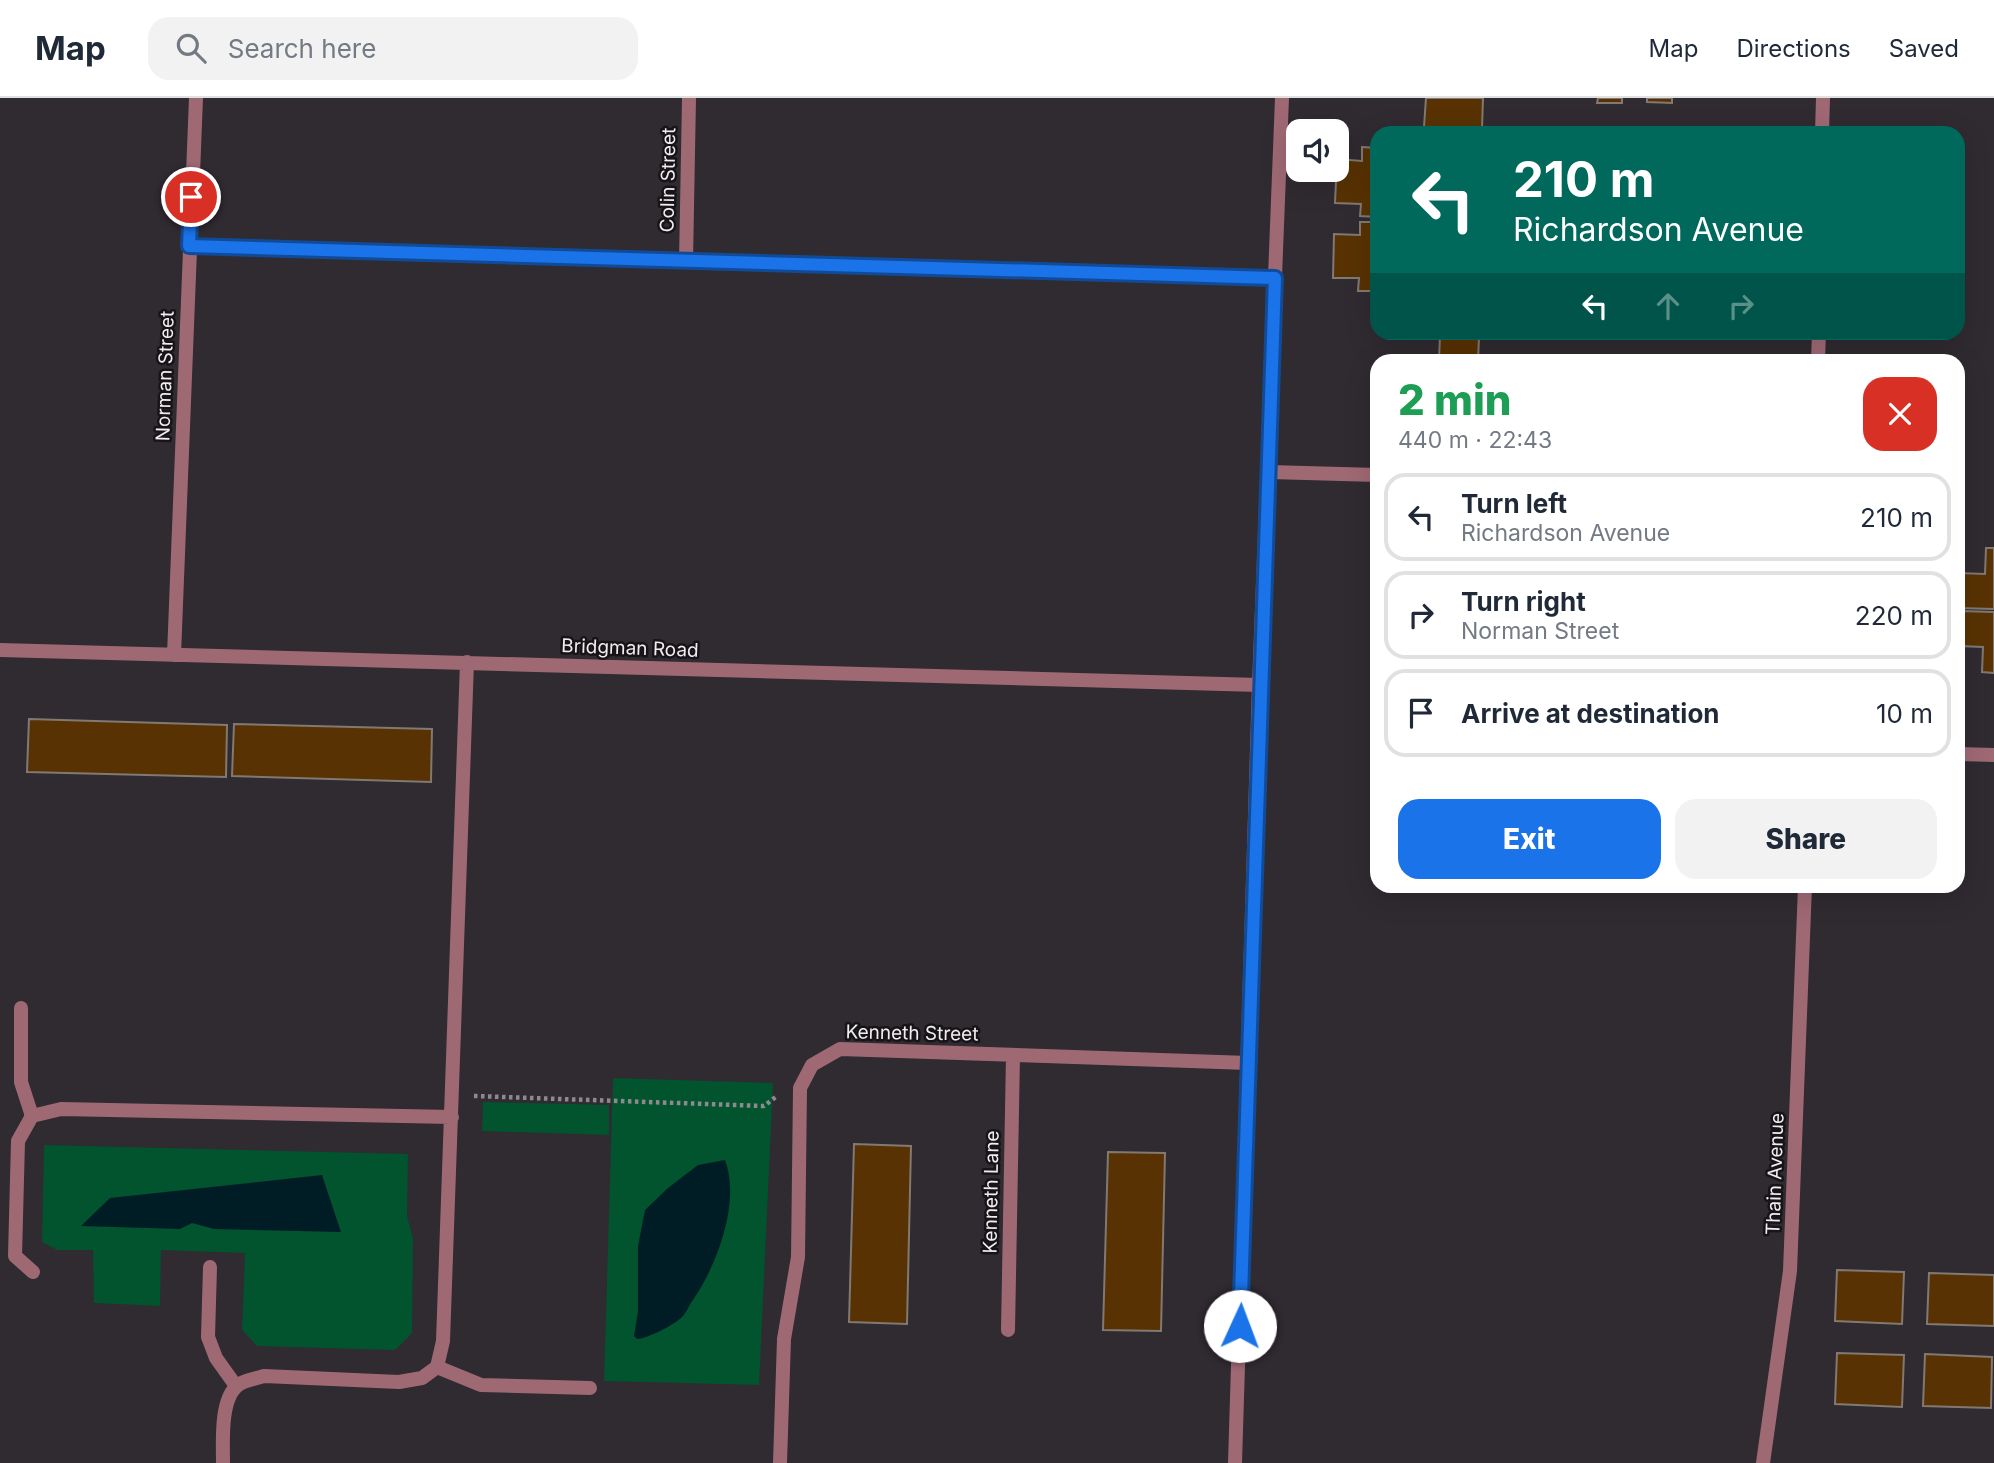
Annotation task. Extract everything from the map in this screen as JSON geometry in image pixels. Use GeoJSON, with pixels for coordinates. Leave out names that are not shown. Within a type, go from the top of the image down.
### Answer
{"type":"FeatureCollection","features":[{"type":"Feature","properties":{"kind":"street","name":"Norman Street"},"geometry":{"type":"LineString","coordinates":[[174,655],[196,98]]}},
{"type":"Feature","properties":{"kind":"street","name":"Colin Street"},"geometry":{"type":"LineString","coordinates":[[686,262],[689,98]]}},
{"type":"Feature","properties":{"kind":"street"},"geometry":{"type":"LineString","coordinates":[[1235,1463],[1259,685],[1282,98]]}},
{"type":"Feature","properties":{"kind":"street"},"geometry":{"type":"LineString","coordinates":[[1822,126],[1823,98]]}},
{"type":"Feature","properties":{"kind":"street"},"geometry":{"type":"LineString","coordinates":[[189,246],[1275,278]]}},
{"type":"Feature","properties":{"kind":"street"},"geometry":{"type":"LineString","coordinates":[[1268,472],[1370,475]]}},
{"type":"Feature","properties":{"kind":"street","name":"Bridgman Road"},"geometry":{"type":"LineString","coordinates":[[0,650],[1259,685]]}},
{"type":"Feature","properties":{"kind":"street"},"geometry":{"type":"LineString","coordinates":[[223,1463],[226,1405],[236,1386],[264,1377],[399,1382],[422,1378],[437,1367],[443,1341],[467,662]]}},
{"type":"Feature","properties":{"kind":"street"},"geometry":{"type":"LineString","coordinates":[[1965,754],[1994,755]]}},
{"type":"Feature","properties":{"kind":"street","name":"Thain Avenue"},"geometry":{"type":"LineString","coordinates":[[1763,1463],[1790,1271],[1805,893]]}},
{"type":"Feature","properties":{"kind":"street"},"geometry":{"type":"LineString","coordinates":[[21,1008],[21,1082],[32,1116],[18,1141],[15,1256],[33,1272]]}},
{"type":"Feature","properties":{"kind":"street","name":"Kenneth Street"},"geometry":{"type":"LineString","coordinates":[[780,1463],[784,1339],[798,1257],[800,1088],[812,1065],[840,1049],[1248,1063]]}},
{"type":"Feature","properties":{"kind":"street","name":"Kenneth Lane"},"geometry":{"type":"LineString","coordinates":[[1008,1330],[1013,1055]]}},
{"type":"Feature","properties":{"kind":"street"},"geometry":{"type":"LineString","coordinates":[[32,1116],[61,1110],[452,1117]]}},
{"type":"Feature","properties":{"kind":"street"},"geometry":{"type":"LineString","coordinates":[[210,1267],[208,1336],[216,1357],[236,1386]]}},
{"type":"Feature","properties":{"kind":"street"},"geometry":{"type":"LineString","coordinates":[[437,1367],[481,1385],[590,1388]]}},
{"type":"Feature","properties":{"kind":"path"},"geometry":{"type":"LineString","coordinates":[[474,1096],[764,1106],[778,1095]]}},
{"type":"Feature","properties":{"kind":"green space"},"geometry":{"type":"Polygon","coordinates":[[[613,1078],[773,1083],[759,1385],[604,1381],[613,1078]]]}},
{"type":"Feature","properties":{"kind":"green space"},"geometry":{"type":"Polygon","coordinates":[[[483,1102],[609,1105],[609,1135],[482,1131],[483,1102]]]}},
{"type":"Feature","properties":{"kind":"green space"},"geometry":{"type":"Polygon","coordinates":[[[44,1145],[408,1154],[407,1216],[413,1239],[412,1333],[395,1350],[257,1346],[242,1330],[245,1253],[161,1250],[160,1306],[94,1303],[93,1250],[57,1250],[42,1242],[44,1145]]]}},
{"type":"Feature","properties":{"kind":"water"},"geometry":{"type":"Polygon","coordinates":[[[725,1160],[730,1195],[728,1214],[718,1251],[702,1286],[681,1318],[660,1331],[637,1339],[634,1336],[638,1311],[638,1246],[645,1210],[698,1165],[725,1160]]]}},
{"type":"Feature","properties":{"kind":"water"},"geometry":{"type":"Polygon","coordinates":[[[322,1175],[341,1232],[214,1229],[192,1223],[180,1229],[81,1226],[110,1198],[322,1175]]]}},
{"type":"Feature","properties":{"kind":"building"},"geometry":{"type":"Polygon","coordinates":[[[1426,98],[1483,98],[1482,126],[1424,126],[1426,98]]]}},
{"type":"Feature","properties":{"kind":"building"},"geometry":{"type":"Polygon","coordinates":[[[1598,98],[1622,98],[1622,103],[1597,103],[1598,98]]]}},
{"type":"Feature","properties":{"kind":"building"},"geometry":{"type":"Polygon","coordinates":[[[1647,98],[1672,98],[1672,103],[1647,102],[1647,98]]]}},
{"type":"Feature","properties":{"kind":"building"},"geometry":{"type":"Polygon","coordinates":[[[1362,147],[1370,148],[1370,217],[1360,216],[1361,204],[1335,203],[1336,182],[1349,182],[1349,160],[1362,161],[1362,147]]]}},
{"type":"Feature","properties":{"kind":"building"},"geometry":{"type":"Polygon","coordinates":[[[1360,222],[1370,222],[1370,291],[1358,291],[1359,278],[1333,278],[1334,234],[1360,235],[1360,222]]]}},
{"type":"Feature","properties":{"kind":"building"},"geometry":{"type":"Polygon","coordinates":[[[1440,340],[1479,340],[1478,354],[1439,354],[1440,340]]]}},
{"type":"Feature","properties":{"kind":"building"},"geometry":{"type":"Polygon","coordinates":[[[1986,548],[1994,548],[1994,609],[1965,608],[1965,573],[1985,574],[1986,548]]]}},
{"type":"Feature","properties":{"kind":"building"},"geometry":{"type":"Polygon","coordinates":[[[1965,611],[1994,612],[1994,673],[1982,672],[1983,647],[1965,646],[1965,611]]]}},
{"type":"Feature","properties":{"kind":"building"},"geometry":{"type":"Polygon","coordinates":[[[29,719],[227,725],[226,777],[27,772],[29,719]]]}},
{"type":"Feature","properties":{"kind":"building"},"geometry":{"type":"Polygon","coordinates":[[[234,724],[432,729],[431,782],[232,776],[234,724]]]}},
{"type":"Feature","properties":{"kind":"building"},"geometry":{"type":"Polygon","coordinates":[[[854,1144],[911,1146],[907,1324],[849,1322],[854,1144]]]}},
{"type":"Feature","properties":{"kind":"building"},"geometry":{"type":"Polygon","coordinates":[[[1108,1152],[1165,1153],[1161,1331],[1103,1330],[1108,1152]]]}},
{"type":"Feature","properties":{"kind":"building"},"geometry":{"type":"Polygon","coordinates":[[[1837,1270],[1904,1272],[1902,1324],[1835,1321],[1837,1270]]]}},
{"type":"Feature","properties":{"kind":"building"},"geometry":{"type":"Polygon","coordinates":[[[1929,1273],[1994,1275],[1994,1326],[1927,1324],[1929,1273]]]}},
{"type":"Feature","properties":{"kind":"building"},"geometry":{"type":"Polygon","coordinates":[[[1837,1353],[1904,1355],[1902,1407],[1835,1404],[1837,1353]]]}},
{"type":"Feature","properties":{"kind":"building"},"geometry":{"type":"Polygon","coordinates":[[[1925,1354],[1992,1357],[1991,1408],[1923,1406],[1925,1354]]]}},
{"type":"Feature","properties":{"kind":"route"},"geometry":{"type":"LineString","coordinates":[[191,197],[189,246],[1275,278],[1259,685],[1240,1326]]}}]}
